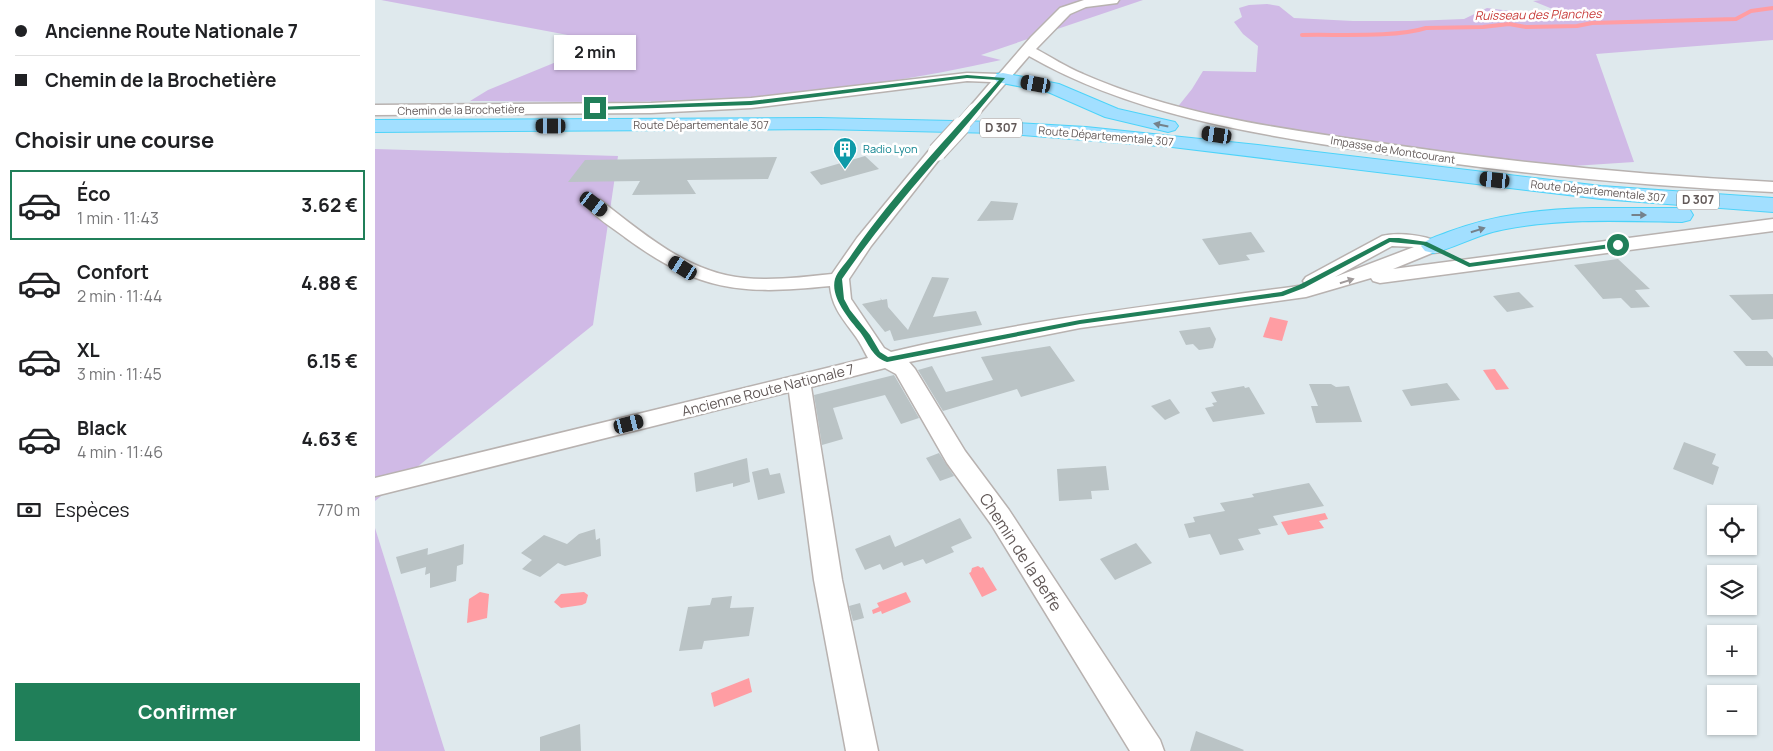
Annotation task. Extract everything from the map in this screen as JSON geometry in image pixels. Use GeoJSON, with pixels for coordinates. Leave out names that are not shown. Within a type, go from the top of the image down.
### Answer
{"type":"FeatureCollection","features":[{"type":"Feature","properties":{"kind":"main road"},"geometry":{"type":"LineString","coordinates":[[1003,78],[1053,88],[1112,113],[1170,127],[1277,145],[1624,194]]}},
{"type":"Feature","properties":{"kind":"main road","name":"Route Départementale 307"},"geometry":{"type":"LineString","coordinates":[[375,126],[849,124],[937,125],[1041,130],[1158,140],[1624,194],[1772,217]]}},
{"type":"Feature","properties":{"kind":"main road"},"geometry":{"type":"LineString","coordinates":[[1433,246],[1464,234],[1505,222],[1552,216],[1772,217]]}},
{"type":"Feature","properties":{"kind":"street"},"geometry":{"type":"LineString","coordinates":[[594,204],[654,250],[683,268],[715,279],[743,284],[781,284],[839,279],[864,242],[937,152],[1048,26],[1065,11],[1084,4],[1113,0]]}},
{"type":"Feature","properties":{"kind":"street","name":"Impasse de Montcourant"},"geometry":{"type":"LineString","coordinates":[[1027,50],[1079,77],[1116,91],[1210,118],[1247,126],[1527,169],[1683,184],[1773,187]]}},
{"type":"Feature","properties":{"kind":"street","name":"Chemin de la Brochetière"},"geometry":{"type":"LineString","coordinates":[[375,110],[651,108],[751,103],[967,77],[1003,78]]}},
{"type":"Feature","properties":{"kind":"street"},"geometry":{"type":"LineString","coordinates":[[1380,277],[1473,267],[1772,217]]}},
{"type":"Feature","properties":{"kind":"street"},"geometry":{"type":"LineString","coordinates":[[1433,246],[1473,267]]}},
{"type":"Feature","properties":{"kind":"street","name":"Ancienne Route Nationale 7"},"geometry":{"type":"LineString","coordinates":[[375,487],[887,360],[1080,322],[1331,286],[1433,246]]}},
{"type":"Feature","properties":{"kind":"street","name":"Chemin de la Beffe"},"geometry":{"type":"LineString","coordinates":[[839,279],[841,299],[847,311],[877,353],[904,369],[956,456],[999,516],[1149,751]]}},
{"type":"Feature","properties":{"kind":"street"},"geometry":{"type":"LineString","coordinates":[[799,382],[828,580],[862,751]]}},
{"type":"Feature","properties":{"kind":"shaded area"},"geometry":{"type":"Polygon","coordinates":[[[381,0],[1143,0],[981,55],[1001,60],[933,74],[830,90],[761,97],[695,101],[599,102],[470,101],[488,90],[605,42],[381,0]]]}},
{"type":"Feature","properties":{"kind":"shaded area"},"geometry":{"type":"Polygon","coordinates":[[[1773,0],[1773,40],[1596,54],[1634,162],[1527,169],[1355,144],[1176,109],[1203,71],[1256,72],[1258,46],[1243,34],[1234,22],[1242,17],[1239,8],[1249,5],[1267,4],[1279,6],[1294,18],[1412,21],[1464,19],[1487,8],[1526,13],[1555,10],[1533,1],[1773,0]]]}},
{"type":"Feature","properties":{"kind":"shaded area"},"geometry":{"type":"Polygon","coordinates":[[[375,149],[618,156],[593,325],[375,501],[375,149]]]}},
{"type":"Feature","properties":{"kind":"shaded area"},"geometry":{"type":"Polygon","coordinates":[[[1270,317],[1288,321],[1282,341],[1263,337],[1270,317]]]}},
{"type":"Feature","properties":{"kind":"shaded area"},"geometry":{"type":"Polygon","coordinates":[[[1495,369],[1509,389],[1496,390],[1483,370],[1495,369]]]}},
{"type":"Feature","properties":{"kind":"shaded area"},"geometry":{"type":"Polygon","coordinates":[[[1325,513],[1328,519],[1319,521],[1324,528],[1288,535],[1281,522],[1325,513]]]}},
{"type":"Feature","properties":{"kind":"shaded area"},"geometry":{"type":"Polygon","coordinates":[[[375,528],[443,745],[445,751],[375,751],[375,528]]]}},
{"type":"Feature","properties":{"kind":"shaded area"},"geometry":{"type":"Polygon","coordinates":[[[983,567],[997,590],[982,597],[969,573],[972,568],[983,567]]]}},
{"type":"Feature","properties":{"kind":"shaded area"},"geometry":{"type":"Polygon","coordinates":[[[480,592],[489,594],[487,618],[467,623],[469,599],[480,592]]]}},
{"type":"Feature","properties":{"kind":"shaded area"},"geometry":{"type":"Polygon","coordinates":[[[584,592],[588,595],[586,603],[582,605],[561,608],[554,602],[561,594],[584,592]]]}},
{"type":"Feature","properties":{"kind":"shaded area"},"geometry":{"type":"Polygon","coordinates":[[[906,592],[911,602],[882,614],[881,611],[873,614],[872,610],[879,607],[877,603],[906,592]]]}},
{"type":"Feature","properties":{"kind":"shaded area"},"geometry":{"type":"Polygon","coordinates":[[[749,678],[752,692],[714,707],[711,693],[749,678]]]}},
{"type":"Feature","properties":{"kind":"building","name":"Radio Lyon"},"geometry":{"type":"Polygon","coordinates":[[[865,156],[879,169],[821,185],[810,172],[865,156]]]}},
{"type":"Feature","properties":{"kind":"building"},"geometry":{"type":"Polygon","coordinates":[[[777,157],[768,179],[687,180],[696,194],[632,195],[640,181],[568,182],[585,160],[777,157]]]}},
{"type":"Feature","properties":{"kind":"building"},"geometry":{"type":"Polygon","coordinates":[[[991,201],[1018,203],[1013,220],[977,221],[991,201]]]}},
{"type":"Feature","properties":{"kind":"building"},"geometry":{"type":"Polygon","coordinates":[[[1251,232],[1265,252],[1246,255],[1250,260],[1219,265],[1202,239],[1251,232]]]}},
{"type":"Feature","properties":{"kind":"building"},"geometry":{"type":"Polygon","coordinates":[[[1618,259],[1650,289],[1635,290],[1650,307],[1631,308],[1621,298],[1603,299],[1574,265],[1618,259]]]}},
{"type":"Feature","properties":{"kind":"building"},"geometry":{"type":"Polygon","coordinates":[[[932,277],[949,278],[933,317],[976,311],[982,325],[894,341],[890,330],[885,332],[862,304],[881,300],[880,298],[882,300],[887,299],[888,307],[908,330],[932,277]]]}},
{"type":"Feature","properties":{"kind":"building"},"geometry":{"type":"Polygon","coordinates":[[[1519,292],[1534,307],[1507,312],[1493,296],[1519,292]]]}},
{"type":"Feature","properties":{"kind":"building"},"geometry":{"type":"Polygon","coordinates":[[[1773,294],[1773,319],[1752,320],[1729,295],[1773,294]]]}},
{"type":"Feature","properties":{"kind":"building"},"geometry":{"type":"Polygon","coordinates":[[[1210,327],[1216,339],[1213,348],[1199,350],[1193,344],[1186,345],[1179,331],[1210,327]]]}},
{"type":"Feature","properties":{"kind":"building"},"geometry":{"type":"Polygon","coordinates":[[[1050,346],[1075,381],[1021,397],[1017,389],[943,411],[918,370],[932,366],[946,392],[993,380],[981,357],[1050,346]]]}},
{"type":"Feature","properties":{"kind":"building"},"geometry":{"type":"Polygon","coordinates":[[[1733,351],[1767,351],[1773,358],[1773,366],[1746,366],[1733,351]]]}},
{"type":"Feature","properties":{"kind":"building"},"geometry":{"type":"Polygon","coordinates":[[[894,375],[919,418],[901,424],[885,395],[833,408],[843,439],[822,445],[814,395],[894,375]]]}},
{"type":"Feature","properties":{"kind":"building"},"geometry":{"type":"Polygon","coordinates":[[[1447,383],[1460,400],[1411,406],[1402,390],[1447,383]]]}},
{"type":"Feature","properties":{"kind":"building"},"geometry":{"type":"Polygon","coordinates":[[[1309,384],[1331,384],[1336,387],[1349,386],[1362,422],[1316,423],[1311,406],[1318,406],[1309,384]]]}},
{"type":"Feature","properties":{"kind":"building"},"geometry":{"type":"Polygon","coordinates":[[[1244,386],[1245,388],[1249,387],[1265,414],[1213,422],[1205,408],[1214,406],[1212,403],[1217,402],[1211,392],[1244,386]]]}},
{"type":"Feature","properties":{"kind":"building"},"geometry":{"type":"Polygon","coordinates":[[[1170,399],[1180,413],[1165,420],[1151,406],[1170,399]]]}},
{"type":"Feature","properties":{"kind":"building"},"geometry":{"type":"Polygon","coordinates":[[[1684,442],[1716,454],[1712,464],[1719,467],[1713,485],[1673,469],[1684,442]]]}},
{"type":"Feature","properties":{"kind":"building"},"geometry":{"type":"Polygon","coordinates":[[[939,453],[954,476],[940,481],[926,458],[939,453]]]}},
{"type":"Feature","properties":{"kind":"building"},"geometry":{"type":"Polygon","coordinates":[[[747,458],[750,482],[733,487],[733,483],[696,492],[694,473],[747,458]]]}},
{"type":"Feature","properties":{"kind":"building"},"geometry":{"type":"Polygon","coordinates":[[[1106,466],[1109,490],[1091,491],[1092,499],[1059,501],[1057,469],[1106,466]]]}},
{"type":"Feature","properties":{"kind":"building"},"geometry":{"type":"Polygon","coordinates":[[[768,468],[770,475],[780,473],[785,493],[758,500],[752,472],[768,468]]]}},
{"type":"Feature","properties":{"kind":"building"},"geometry":{"type":"Polygon","coordinates":[[[1309,483],[1324,506],[1273,516],[1278,525],[1258,529],[1261,534],[1238,539],[1244,550],[1220,555],[1210,534],[1189,538],[1184,524],[1195,522],[1193,517],[1225,511],[1220,503],[1254,497],[1252,494],[1309,483]]]}},
{"type":"Feature","properties":{"kind":"building"},"geometry":{"type":"Polygon","coordinates":[[[960,518],[972,538],[951,547],[954,552],[926,564],[923,559],[904,566],[902,562],[883,570],[880,564],[865,570],[855,549],[890,535],[895,547],[960,518]]]}},
{"type":"Feature","properties":{"kind":"building"},"geometry":{"type":"Polygon","coordinates":[[[595,529],[596,540],[600,538],[601,556],[565,566],[558,563],[540,577],[522,569],[532,560],[521,553],[544,535],[567,544],[579,534],[595,529]]]}},
{"type":"Feature","properties":{"kind":"building"},"geometry":{"type":"Polygon","coordinates":[[[1136,543],[1152,563],[1115,580],[1100,559],[1136,543]]]}},
{"type":"Feature","properties":{"kind":"building"},"geometry":{"type":"Polygon","coordinates":[[[464,544],[463,564],[457,566],[456,581],[430,588],[430,573],[425,575],[426,567],[401,574],[396,557],[428,548],[427,555],[464,544]]]}},
{"type":"Feature","properties":{"kind":"building"},"geometry":{"type":"Polygon","coordinates":[[[732,596],[730,608],[754,607],[749,636],[704,641],[702,649],[679,651],[688,607],[710,605],[712,598],[732,596]]]}},
{"type":"Feature","properties":{"kind":"building"},"geometry":{"type":"Polygon","coordinates":[[[860,603],[864,618],[853,621],[849,606],[860,603]]]}},
{"type":"Feature","properties":{"kind":"building"},"geometry":{"type":"Polygon","coordinates":[[[580,724],[581,751],[540,751],[540,737],[580,724]]]}},
{"type":"Feature","properties":{"kind":"building"},"geometry":{"type":"Polygon","coordinates":[[[1196,731],[1244,750],[1190,751],[1196,731]]]}},
{"type":"Feature","properties":{"kind":"waterway","name":"Ruisseau des Planches"},"geometry":{"type":"LineString","coordinates":[[1302,35],[1365,35],[1398,33],[1426,28],[1483,27],[1509,24],[1526,27],[1577,26],[1592,23],[1736,19],[1751,11],[1773,8]]}},
{"type":"Feature","properties":{"kind":"place","name":"Radio Lyon"},"geometry":{"type":"Point","coordinates":[845,170]}},
{"type":"Feature","properties":{"kind":"route"},"geometry":{"type":"LineString","coordinates":[[595,108],[651,108],[751,103],[967,77],[1003,78],[897,200],[864,242],[839,279],[838,285],[841,299],[847,311],[877,353],[887,360],[1018,332],[1283,294],[1302,287],[1389,240],[1425,243],[1469,265],[1618,245]]}}]}
